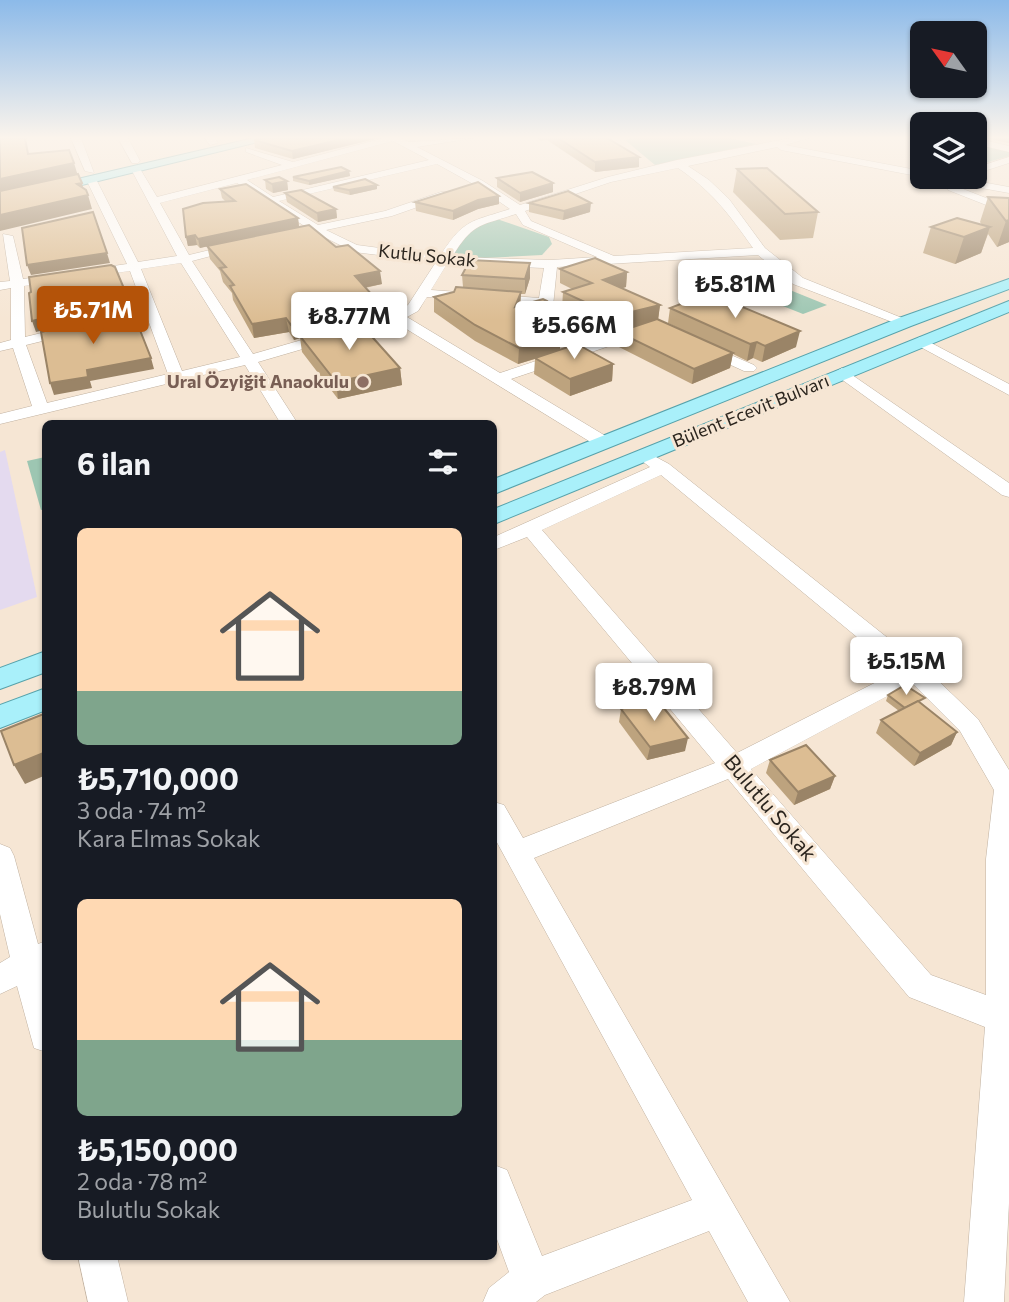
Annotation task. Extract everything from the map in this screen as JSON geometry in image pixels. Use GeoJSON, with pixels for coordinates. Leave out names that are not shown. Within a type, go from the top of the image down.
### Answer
{"type":"FeatureCollection","features":[{"type":"Feature","properties":{"kind":"main road","name":"Bülent Ecevit Bulvarı"},"geometry":{"type":"LineString","coordinates":[[497,486],[905,322],[1009,284]]}},
{"type":"Feature","properties":{"kind":"main road","name":"Bülent Ecevit Bulvarı"},"geometry":{"type":"LineString","coordinates":[[497,516],[653,462],[842,373],[1007,309]]}},
{"type":"Feature","properties":{"kind":"main road"},"geometry":{"type":"LineString","coordinates":[[0,679],[42,663]]}},
{"type":"Feature","properties":{"kind":"main road"},"geometry":{"type":"LineString","coordinates":[[0,716],[42,700]]}},
{"type":"Feature","properties":{"kind":"street"},"geometry":{"type":"LineString","coordinates":[[97,199],[101,213],[134,266],[145,311],[177,377]]}},
{"type":"Feature","properties":{"kind":"street"},"geometry":{"type":"LineString","coordinates":[[163,199],[155,201],[185,258],[288,420]]}},
{"type":"Feature","properties":{"kind":"street"},"geometry":{"type":"LineString","coordinates":[[271,200],[276,199]]}},
{"type":"Feature","properties":{"kind":"street"},"geometry":{"type":"LineString","coordinates":[[291,235],[388,214],[433,199]]}},
{"type":"Feature","properties":{"kind":"street"},"geometry":{"type":"LineString","coordinates":[[503,199],[518,209],[527,223],[610,259]]}},
{"type":"Feature","properties":{"kind":"street"},"geometry":{"type":"LineString","coordinates":[[0,419],[251,359],[397,317],[413,308],[462,231],[550,199]]}},
{"type":"Feature","properties":{"kind":"street"},"geometry":{"type":"LineString","coordinates":[[723,199],[761,251],[798,281],[905,322]]}},
{"type":"Feature","properties":{"kind":"street"},"geometry":{"type":"LineString","coordinates":[[979,199],[1009,211]]}},
{"type":"Feature","properties":{"kind":"street","name":"Kutlu Sokak"},"geometry":{"type":"LineString","coordinates":[[271,200],[316,229],[354,248],[462,262],[551,264],[761,251]]}},
{"type":"Feature","properties":{"kind":"street"},"geometry":{"type":"LineString","coordinates":[[9,236],[17,283],[18,343],[41,409]]}},
{"type":"Feature","properties":{"kind":"street"},"geometry":{"type":"LineString","coordinates":[[0,286],[185,258],[255,243]]}},
{"type":"Feature","properties":{"kind":"street"},"geometry":{"type":"LineString","coordinates":[[551,264],[545,302],[547,307],[611,340]]}},
{"type":"Feature","properties":{"kind":"street"},"geometry":{"type":"LineString","coordinates":[[424,293],[545,302]]}},
{"type":"Feature","properties":{"kind":"street"},"geometry":{"type":"LineString","coordinates":[[397,317],[603,442]]}},
{"type":"Feature","properties":{"kind":"street"},"geometry":{"type":"LineString","coordinates":[[0,347],[85,326]]}},
{"type":"Feature","properties":{"kind":"street"},"geometry":{"type":"LineString","coordinates":[[496,379],[656,326]]}},
{"type":"Feature","properties":{"kind":"street"},"geometry":{"type":"LineString","coordinates":[[920,341],[1009,390]]}},
{"type":"Feature","properties":{"kind":"street"},"geometry":{"type":"LineString","coordinates":[[691,342],[749,368]]}},
{"type":"Feature","properties":{"kind":"street"},"geometry":{"type":"LineString","coordinates":[[842,373],[1009,491]]}},
{"type":"Feature","properties":{"kind":"street"},"geometry":{"type":"LineString","coordinates":[[497,543],[530,528],[653,462],[915,672],[969,725],[1007,790],[1000,859],[1005,1019],[984,1302]]}},
{"type":"Feature","properties":{"kind":"street","name":"Bulutlu Sokak"},"geometry":{"type":"LineString","coordinates":[[530,528],[920,986],[1005,1019]]}},
{"type":"Feature","properties":{"kind":"street"},"geometry":{"type":"LineString","coordinates":[[516,853],[734,766],[915,672]]}},
{"type":"Feature","properties":{"kind":"street"},"geometry":{"type":"LineString","coordinates":[[497,818],[770,1302]]}},
{"type":"Feature","properties":{"kind":"street"},"geometry":{"type":"LineString","coordinates":[[0,856],[37,959],[42,1002]]}},
{"type":"Feature","properties":{"kind":"street"},"geometry":{"type":"LineString","coordinates":[[0,979],[37,959]]}},
{"type":"Feature","properties":{"kind":"street"},"geometry":{"type":"LineString","coordinates":[[497,1196],[518,1291],[717,1209]]}},
{"type":"Feature","properties":{"kind":"street"},"geometry":{"type":"LineString","coordinates":[[98,1260],[108,1302]]}},
{"type":"Feature","properties":{"kind":"shaded area"},"geometry":{"type":"Polygon","coordinates":[[[5,450],[37,597],[0,610],[0,452],[5,450]]]}},
{"type":"Feature","properties":{"kind":"green space"},"geometry":{"type":"Polygon","coordinates":[[[497,219],[549,237],[552,244],[542,255],[451,257],[469,232],[497,219]]]}},
{"type":"Feature","properties":{"kind":"green space"},"geometry":{"type":"Polygon","coordinates":[[[775,284],[827,305],[803,314],[750,293],[775,284]]]}},
{"type":"Feature","properties":{"kind":"green space"},"geometry":{"type":"Polygon","coordinates":[[[42,458],[42,510],[41,510],[27,461],[42,458]]]}},
{"type":"Feature","properties":{"kind":"building"},"geometry":{"type":"Polygon","coordinates":[[[0,199],[71,199],[0,215],[0,199]]]}},
{"type":"Feature","properties":{"kind":"building"},"geometry":{"type":"Polygon","coordinates":[[[232,199],[269,199],[298,218],[198,239],[195,235],[186,237],[183,209],[203,203],[235,201],[232,199]]]}},
{"type":"Feature","properties":{"kind":"building"},"geometry":{"type":"Polygon","coordinates":[[[294,199],[317,199],[336,209],[317,213],[294,199]]]}},
{"type":"Feature","properties":{"kind":"building"},"geometry":{"type":"Polygon","coordinates":[[[425,199],[485,199],[453,211],[415,202],[425,199]]]}},
{"type":"Feature","properties":{"kind":"building"},"geometry":{"type":"Polygon","coordinates":[[[543,199],[583,199],[591,203],[564,211],[529,203],[543,199]]]}},
{"type":"Feature","properties":{"kind":"building"},"geometry":{"type":"Polygon","coordinates":[[[769,199],[803,199],[818,212],[785,214],[769,199]]]}},
{"type":"Feature","properties":{"kind":"building"},"geometry":{"type":"Polygon","coordinates":[[[989,199],[1009,199],[1009,220],[1006,221],[989,199]]]}},
{"type":"Feature","properties":{"kind":"building"},"geometry":{"type":"Polygon","coordinates":[[[93,212],[107,253],[27,265],[22,228],[93,212]]]}},
{"type":"Feature","properties":{"kind":"building"},"geometry":{"type":"Polygon","coordinates":[[[957,218],[990,227],[964,237],[931,227],[957,218]]]}},
{"type":"Feature","properties":{"kind":"building"},"geometry":{"type":"Polygon","coordinates":[[[309,225],[336,247],[348,245],[380,271],[355,276],[374,297],[341,303],[347,310],[291,325],[286,318],[252,324],[230,286],[234,285],[220,268],[226,267],[207,246],[309,225]]]}},
{"type":"Feature","properties":{"kind":"building"},"geometry":{"type":"Polygon","coordinates":[[[595,258],[627,272],[603,280],[660,305],[615,316],[563,292],[592,283],[560,269],[595,258]]]}},
{"type":"Feature","properties":{"kind":"building"},"geometry":{"type":"Polygon","coordinates":[[[470,260],[530,263],[525,279],[462,275],[470,260]]]}},
{"type":"Feature","properties":{"kind":"building"},"geometry":{"type":"Polygon","coordinates":[[[111,265],[115,267],[128,298],[32,321],[29,277],[111,265]]]}},
{"type":"Feature","properties":{"kind":"building"},"geometry":{"type":"Polygon","coordinates":[[[456,287],[521,292],[515,307],[543,299],[547,301],[536,321],[560,334],[519,348],[475,325],[434,297],[454,292],[456,287]]]}},
{"type":"Feature","properties":{"kind":"building"},"geometry":{"type":"Polygon","coordinates":[[[709,293],[800,331],[765,346],[757,342],[750,344],[670,308],[709,293]]]}},
{"type":"Feature","properties":{"kind":"building"},"geometry":{"type":"Polygon","coordinates":[[[132,310],[151,358],[87,370],[88,377],[50,383],[41,332],[132,310]]]}},
{"type":"Feature","properties":{"kind":"building"},"geometry":{"type":"Polygon","coordinates":[[[657,319],[733,353],[694,369],[618,332],[657,319]]]}},
{"type":"Feature","properties":{"kind":"building"},"geometry":{"type":"Polygon","coordinates":[[[357,320],[400,368],[336,382],[300,336],[357,320]]]}},
{"type":"Feature","properties":{"kind":"building"},"geometry":{"type":"Polygon","coordinates":[[[577,344],[613,364],[570,379],[535,358],[577,344]]]}},
{"type":"Feature","properties":{"kind":"building"},"geometry":{"type":"Polygon","coordinates":[[[905,685],[925,698],[905,708],[888,695],[905,685]]]}},
{"type":"Feature","properties":{"kind":"building"},"geometry":{"type":"Polygon","coordinates":[[[655,697],[688,738],[650,747],[621,709],[655,697]]]}},
{"type":"Feature","properties":{"kind":"building"},"geometry":{"type":"Polygon","coordinates":[[[918,701],[957,732],[920,753],[881,720],[918,701]]]}},
{"type":"Feature","properties":{"kind":"building"},"geometry":{"type":"Polygon","coordinates":[[[42,715],[42,754],[14,765],[1,731],[42,715]]]}},
{"type":"Feature","properties":{"kind":"building"},"geometry":{"type":"Polygon","coordinates":[[[806,745],[835,776],[798,792],[770,760],[806,745]]]}},
{"type":"Feature","properties":{"kind":"place","name":"Ural Özyiğit Anaokulu"},"geometry":{"type":"Point","coordinates":[363,382]}}]}
